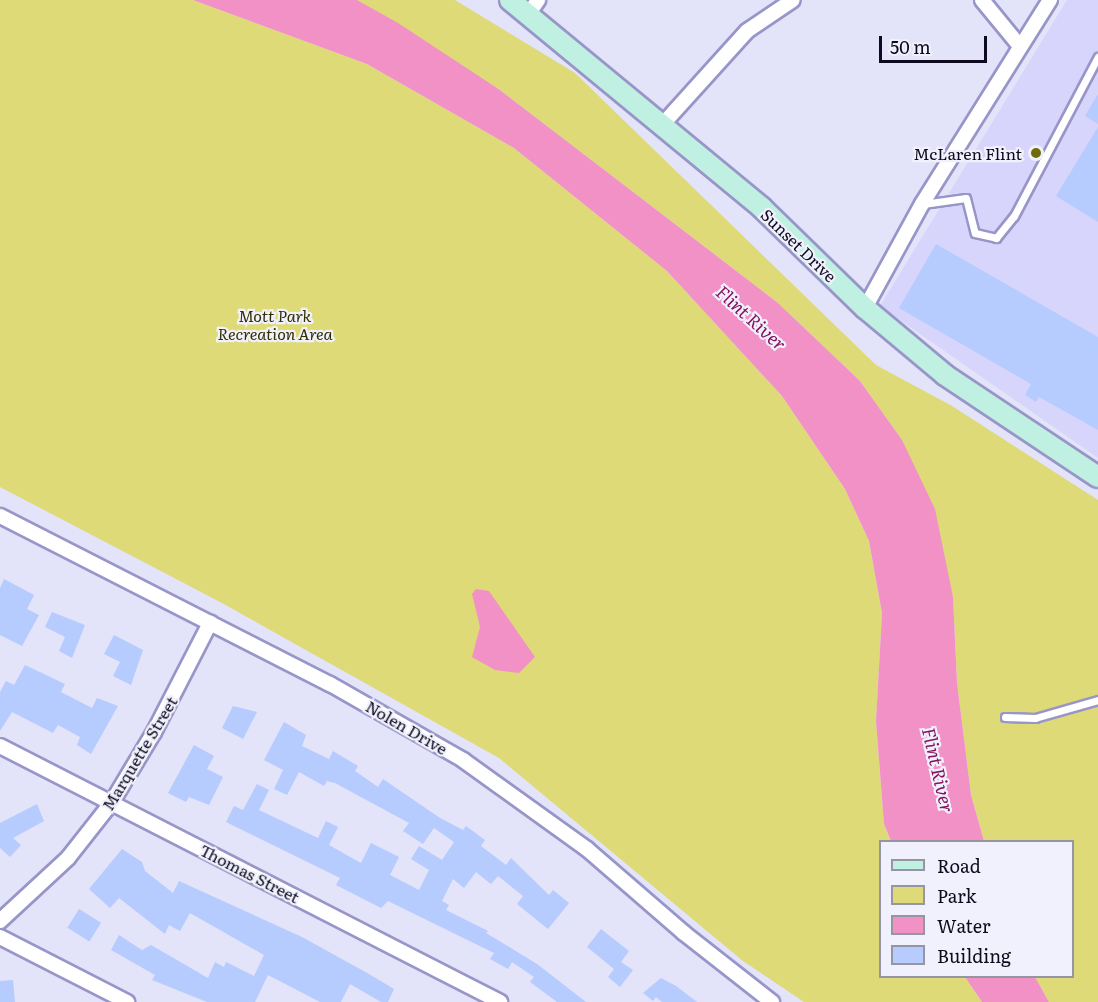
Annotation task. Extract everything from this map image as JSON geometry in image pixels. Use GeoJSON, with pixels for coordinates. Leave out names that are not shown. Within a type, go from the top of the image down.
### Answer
{"type":"FeatureCollection","features":[{"type":"Feature","properties":{"kind":"street","name":"Sunset Drive"},"geometry":{"type":"LineString","coordinates":[[510,0],[534,7],[663,124],[762,208],[865,308],[945,375],[1098,477]]}},
{"type":"Feature","properties":{"kind":"street"},"geometry":{"type":"LineString","coordinates":[[663,124],[747,31],[793,0]]}},
{"type":"Feature","properties":{"kind":"street"},"geometry":{"type":"LineString","coordinates":[[982,0],[1019,45]]}},
{"type":"Feature","properties":{"kind":"street"},"geometry":{"type":"LineString","coordinates":[[865,308],[922,204],[1019,45],[1050,0]]}},
{"type":"Feature","properties":{"kind":"street","name":"Nolen Drive"},"geometry":{"type":"LineString","coordinates":[[0,516],[375,708],[472,766],[587,849],[684,933],[772,1002]]}},
{"type":"Feature","properties":{"kind":"street","name":"Marquette Street"},"geometry":{"type":"LineString","coordinates":[[0,921],[57,869],[112,802],[154,732],[210,623]]}},
{"type":"Feature","properties":{"kind":"street","name":"Thomas Street"},"geometry":{"type":"LineString","coordinates":[[0,746],[500,1002]]}},
{"type":"Feature","properties":{"kind":"street"},"geometry":{"type":"LineString","coordinates":[[0,937],[127,1002]]}},
{"type":"Feature","properties":{"kind":"lane"},"geometry":{"type":"LineString","coordinates":[[922,204],[966,198],[975,233],[996,238],[1014,216],[1098,57]]}},
{"type":"Feature","properties":{"kind":"lane"},"geometry":{"type":"LineString","coordinates":[[1005,717],[1035,718],[1098,700]]}},
{"type":"Feature","properties":{"kind":"shaded area","name":"McLaren Flint"},"geometry":{"type":"Polygon","coordinates":[[[1067,0],[1098,0],[1098,458],[880,306],[1067,0]]]}},
{"type":"Feature","properties":{"kind":"green space","name":"Mott Park Recreation Area"},"geometry":{"type":"Polygon","coordinates":[[[0,0],[193,0],[367,64],[514,148],[667,271],[782,396],[845,489],[869,541],[882,613],[876,721],[884,824],[891,840],[879,840],[879,978],[966,978],[982,1002],[804,1002],[743,961],[499,758],[222,603],[0,487],[0,0]]]}},
{"type":"Feature","properties":{"kind":"green space"},"geometry":{"type":"Polygon","coordinates":[[[357,0],[455,0],[575,73],[876,365],[952,406],[1098,500],[1098,1002],[1049,1002],[1036,978],[1074,978],[1074,840],[984,840],[971,795],[957,683],[953,597],[902,440],[860,381],[778,303],[500,90],[357,0]]]}},
{"type":"Feature","properties":{"kind":"water","name":"Flint River"},"geometry":{"type":"Polygon","coordinates":[[[193,0],[357,0],[398,23],[500,90],[778,303],[860,381],[902,440],[935,509],[953,597],[957,683],[971,795],[984,840],[891,840],[884,824],[876,721],[882,613],[869,541],[845,489],[782,396],[667,271],[514,148],[367,64],[193,0]]]}},
{"type":"Feature","properties":{"kind":"water"},"geometry":{"type":"Polygon","coordinates":[[[476,589],[489,591],[535,657],[519,673],[495,670],[472,657],[480,627],[472,594],[476,589]]]}},
{"type":"Feature","properties":{"kind":"water"},"geometry":{"type":"Polygon","coordinates":[[[966,978],[1036,978],[1049,1002],[982,1002],[966,978]]]}},
{"type":"Feature","properties":{"kind":"building"},"geometry":{"type":"Polygon","coordinates":[[[1098,94],[1098,124],[1085,116],[1098,94]]]}},
{"type":"Feature","properties":{"kind":"building"},"geometry":{"type":"Polygon","coordinates":[[[1098,127],[1098,222],[1056,196],[1098,127]]]}},
{"type":"Feature","properties":{"kind":"building"},"geometry":{"type":"Polygon","coordinates":[[[936,244],[1098,337],[1098,430],[1039,397],[1036,402],[1025,395],[1031,384],[899,308],[936,244]]]}},
{"type":"Feature","properties":{"kind":"building"},"geometry":{"type":"Polygon","coordinates":[[[4,579],[34,595],[27,609],[39,615],[22,646],[0,635],[0,588],[4,579]]]}},
{"type":"Feature","properties":{"kind":"building"},"geometry":{"type":"Polygon","coordinates":[[[52,612],[85,625],[72,658],[59,651],[65,637],[45,627],[52,612]]]}},
{"type":"Feature","properties":{"kind":"building"},"geometry":{"type":"Polygon","coordinates":[[[114,635],[143,650],[131,685],[113,676],[120,662],[104,654],[114,635]]]}},
{"type":"Feature","properties":{"kind":"building"},"geometry":{"type":"Polygon","coordinates":[[[25,665],[65,684],[61,692],[92,708],[97,698],[118,706],[91,754],[77,745],[80,737],[58,725],[53,733],[12,712],[0,731],[0,692],[6,681],[14,685],[25,665]]]}},
{"type":"Feature","properties":{"kind":"building"},"geometry":{"type":"Polygon","coordinates":[[[233,706],[257,712],[243,739],[222,728],[233,706]]]}},
{"type":"Feature","properties":{"kind":"building"},"geometry":{"type":"Polygon","coordinates":[[[284,722],[306,735],[302,746],[329,759],[333,751],[358,766],[355,771],[378,787],[383,779],[440,818],[463,830],[466,826],[485,840],[481,846],[506,865],[511,858],[549,895],[553,890],[569,903],[548,929],[517,904],[523,896],[498,876],[491,884],[476,872],[464,888],[453,879],[442,901],[449,905],[446,910],[488,931],[486,933],[537,964],[586,1002],[557,1002],[530,982],[534,977],[512,962],[508,969],[490,959],[494,953],[388,901],[381,908],[336,885],[340,878],[226,822],[234,806],[243,810],[257,784],[269,790],[259,810],[318,838],[326,821],[338,827],[329,845],[361,863],[371,843],[399,857],[390,875],[419,890],[429,870],[411,859],[419,846],[442,860],[454,842],[434,828],[423,844],[403,831],[409,823],[335,783],[327,781],[324,786],[299,772],[287,795],[274,789],[283,770],[264,760],[284,722]]]}},
{"type":"Feature","properties":{"kind":"building"},"geometry":{"type":"Polygon","coordinates":[[[194,745],[214,756],[207,769],[223,777],[209,805],[189,797],[186,802],[168,793],[194,745]]]}},
{"type":"Feature","properties":{"kind":"building"},"geometry":{"type":"Polygon","coordinates":[[[37,804],[44,821],[13,838],[21,845],[10,857],[0,848],[0,823],[37,804]]]}},
{"type":"Feature","properties":{"kind":"building"},"geometry":{"type":"Polygon","coordinates":[[[122,849],[142,862],[145,871],[173,893],[179,881],[302,937],[369,974],[394,989],[388,1002],[381,1002],[350,984],[341,1002],[320,1002],[268,975],[255,1002],[207,1002],[152,980],[155,975],[111,950],[119,935],[142,950],[151,945],[208,978],[215,962],[224,967],[226,962],[254,976],[264,955],[190,913],[180,931],[169,925],[165,934],[119,898],[110,908],[89,889],[122,849]]]}},
{"type":"Feature","properties":{"kind":"building"},"geometry":{"type":"Polygon","coordinates":[[[79,909],[101,923],[89,941],[67,928],[79,909]]]}},
{"type":"Feature","properties":{"kind":"building"},"geometry":{"type":"Polygon","coordinates":[[[601,929],[629,951],[621,962],[633,970],[620,987],[608,977],[614,969],[587,947],[601,929]]]}},
{"type":"Feature","properties":{"kind":"building"},"geometry":{"type":"Polygon","coordinates":[[[661,978],[697,1002],[662,1002],[656,997],[653,1001],[643,993],[661,978]]]}},
{"type":"Feature","properties":{"kind":"building"},"geometry":{"type":"Polygon","coordinates":[[[13,980],[15,1002],[0,1002],[0,981],[13,980]]]}},
{"type":"Feature","properties":{"kind":"place","name":"McLaren Flint"},"geometry":{"type":"Point","coordinates":[1036,153]}}]}
